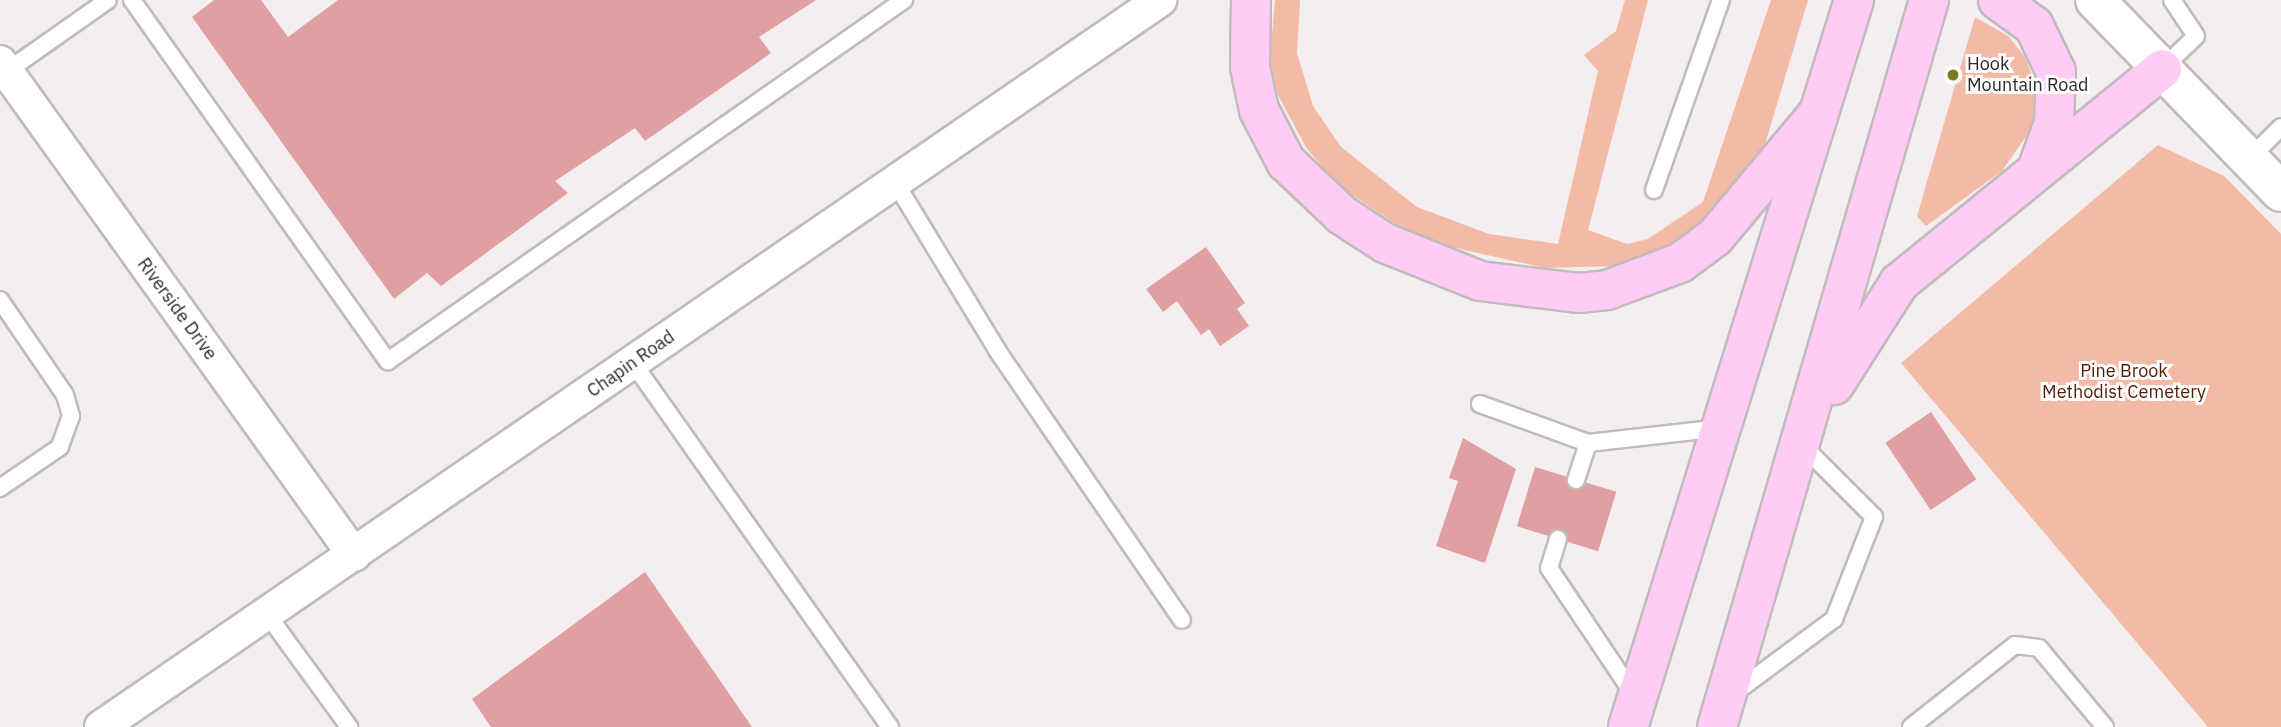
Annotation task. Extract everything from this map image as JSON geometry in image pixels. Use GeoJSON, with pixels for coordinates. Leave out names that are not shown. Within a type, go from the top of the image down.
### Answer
{"type":"FeatureCollection","features":[{"type":"Feature","properties":{"kind":"highway"},"geometry":{"type":"LineString","coordinates":[[1251,0],[1250,67],[1259,110],[1286,162],[1342,215],[1385,243],[1480,281],[1579,293],[1607,290],[1679,264],[1715,237],[1818,114]]}},
{"type":"Feature","properties":{"kind":"highway"},"geometry":{"type":"LineString","coordinates":[[1632,713],[1854,0]]}},
{"type":"Feature","properties":{"kind":"highway"},"geometry":{"type":"LineString","coordinates":[[1721,713],[1929,0]]}},
{"type":"Feature","properties":{"kind":"highway"},"geometry":{"type":"LineString","coordinates":[[1998,0],[2034,26],[2056,72],[2054,123],[2036,171]]}},
{"type":"Feature","properties":{"kind":"highway"},"geometry":{"type":"LineString","coordinates":[[1801,445],[1899,283],[2162,69]]}},
{"type":"Feature","properties":{"kind":"main road"},"geometry":{"type":"LineString","coordinates":[[2095,0],[2281,192]]}},
{"type":"Feature","properties":{"kind":"street","name":"Chapin Road"},"geometry":{"type":"LineString","coordinates":[[101,727],[895,182],[1143,5]]}},
{"type":"Feature","properties":{"kind":"street","name":"Riverside Drive"},"geometry":{"type":"LineString","coordinates":[[3,67],[354,555]]}},
{"type":"Feature","properties":{"kind":"lane"},"geometry":{"type":"LineString","coordinates":[[3,67],[108,0]]}},
{"type":"Feature","properties":{"kind":"lane"},"geometry":{"type":"LineString","coordinates":[[132,0],[388,361],[904,0]]}},
{"type":"Feature","properties":{"kind":"lane"},"geometry":{"type":"LineString","coordinates":[[1654,190],[1721,0]]}},
{"type":"Feature","properties":{"kind":"lane"},"geometry":{"type":"LineString","coordinates":[[2162,69],[2196,36],[2172,0]]}},
{"type":"Feature","properties":{"kind":"lane"},"geometry":{"type":"LineString","coordinates":[[2249,159],[2281,127]]}},
{"type":"Feature","properties":{"kind":"lane"},"geometry":{"type":"LineString","coordinates":[[895,182],[998,350],[1182,620]]}},
{"type":"Feature","properties":{"kind":"lane"},"geometry":{"type":"LineString","coordinates":[[0,300],[65,396],[71,416],[60,447],[0,488]]}},
{"type":"Feature","properties":{"kind":"lane"},"geometry":{"type":"LineString","coordinates":[[633,363],[890,727]]}},
{"type":"Feature","properties":{"kind":"lane"},"geometry":{"type":"LineString","coordinates":[[1480,404],[1588,443],[1721,428]]}},
{"type":"Feature","properties":{"kind":"lane"},"geometry":{"type":"LineString","coordinates":[[1576,480],[1588,443]]}},
{"type":"Feature","properties":{"kind":"lane"},"geometry":{"type":"LineString","coordinates":[[1721,713],[1834,618],[1874,517],[1801,445]]}},
{"type":"Feature","properties":{"kind":"lane"},"geometry":{"type":"LineString","coordinates":[[1558,539],[1549,568],[1632,713]]}},
{"type":"Feature","properties":{"kind":"lane"},"geometry":{"type":"LineString","coordinates":[[267,614],[349,727]]}},
{"type":"Feature","properties":{"kind":"lane"},"geometry":{"type":"LineString","coordinates":[[1911,727],[2015,645],[2039,648],[2105,727]]}},
{"type":"Feature","properties":{"kind":"green space"},"geometry":{"type":"Polygon","coordinates":[[[1275,0],[1300,0],[1297,53],[1313,106],[1341,147],[1417,207],[1489,234],[1558,244],[1598,71],[1584,55],[1616,31],[1625,0],[1648,0],[1588,230],[1627,244],[1648,239],[1703,202],[1771,0],[1808,0],[1761,158],[1717,211],[1664,253],[1616,266],[1545,268],[1420,240],[1339,186],[1307,149],[1278,95],[1270,59],[1275,0]]]}},
{"type":"Feature","properties":{"kind":"green space"},"geometry":{"type":"Polygon","coordinates":[[[1975,17],[2008,36],[2025,57],[2034,81],[2036,122],[2002,171],[1926,226],[1917,216],[1975,17]]]}},
{"type":"Feature","properties":{"kind":"green space","name":"Pine Brook Methodist Cemetery"},"geometry":{"type":"Polygon","coordinates":[[[2158,145],[2224,176],[2281,234],[2281,727],[2208,727],[1901,363],[2158,145]]]}},
{"type":"Feature","properties":{"kind":"building"},"geometry":{"type":"Polygon","coordinates":[[[214,0],[261,0],[288,37],[338,0],[816,0],[759,37],[771,53],[645,141],[635,128],[555,181],[568,193],[441,286],[427,273],[394,299],[192,17],[214,0]]]}},
{"type":"Feature","properties":{"kind":"building"},"geometry":{"type":"Polygon","coordinates":[[[1206,247],[1245,303],[1237,309],[1249,326],[1220,346],[1209,329],[1201,335],[1177,301],[1163,312],[1146,289],[1206,247]]]}},
{"type":"Feature","properties":{"kind":"building"},"geometry":{"type":"Polygon","coordinates":[[[1931,412],[1976,479],[1931,510],[1885,443],[1931,412]]]}},
{"type":"Feature","properties":{"kind":"building"},"geometry":{"type":"Polygon","coordinates":[[[1463,438],[1516,469],[1485,563],[1436,546],[1458,481],[1449,478],[1463,438]]]}},
{"type":"Feature","properties":{"kind":"building"},"geometry":{"type":"Polygon","coordinates":[[[1535,467],[1616,492],[1598,551],[1517,526],[1535,467]]]}},
{"type":"Feature","properties":{"kind":"building"},"geometry":{"type":"Polygon","coordinates":[[[645,572],[752,727],[491,727],[472,699],[645,572]]]}},
{"type":"Feature","properties":{"kind":"place","name":"Hook Mountain Road"},"geometry":{"type":"Point","coordinates":[1953,75]}}]}
